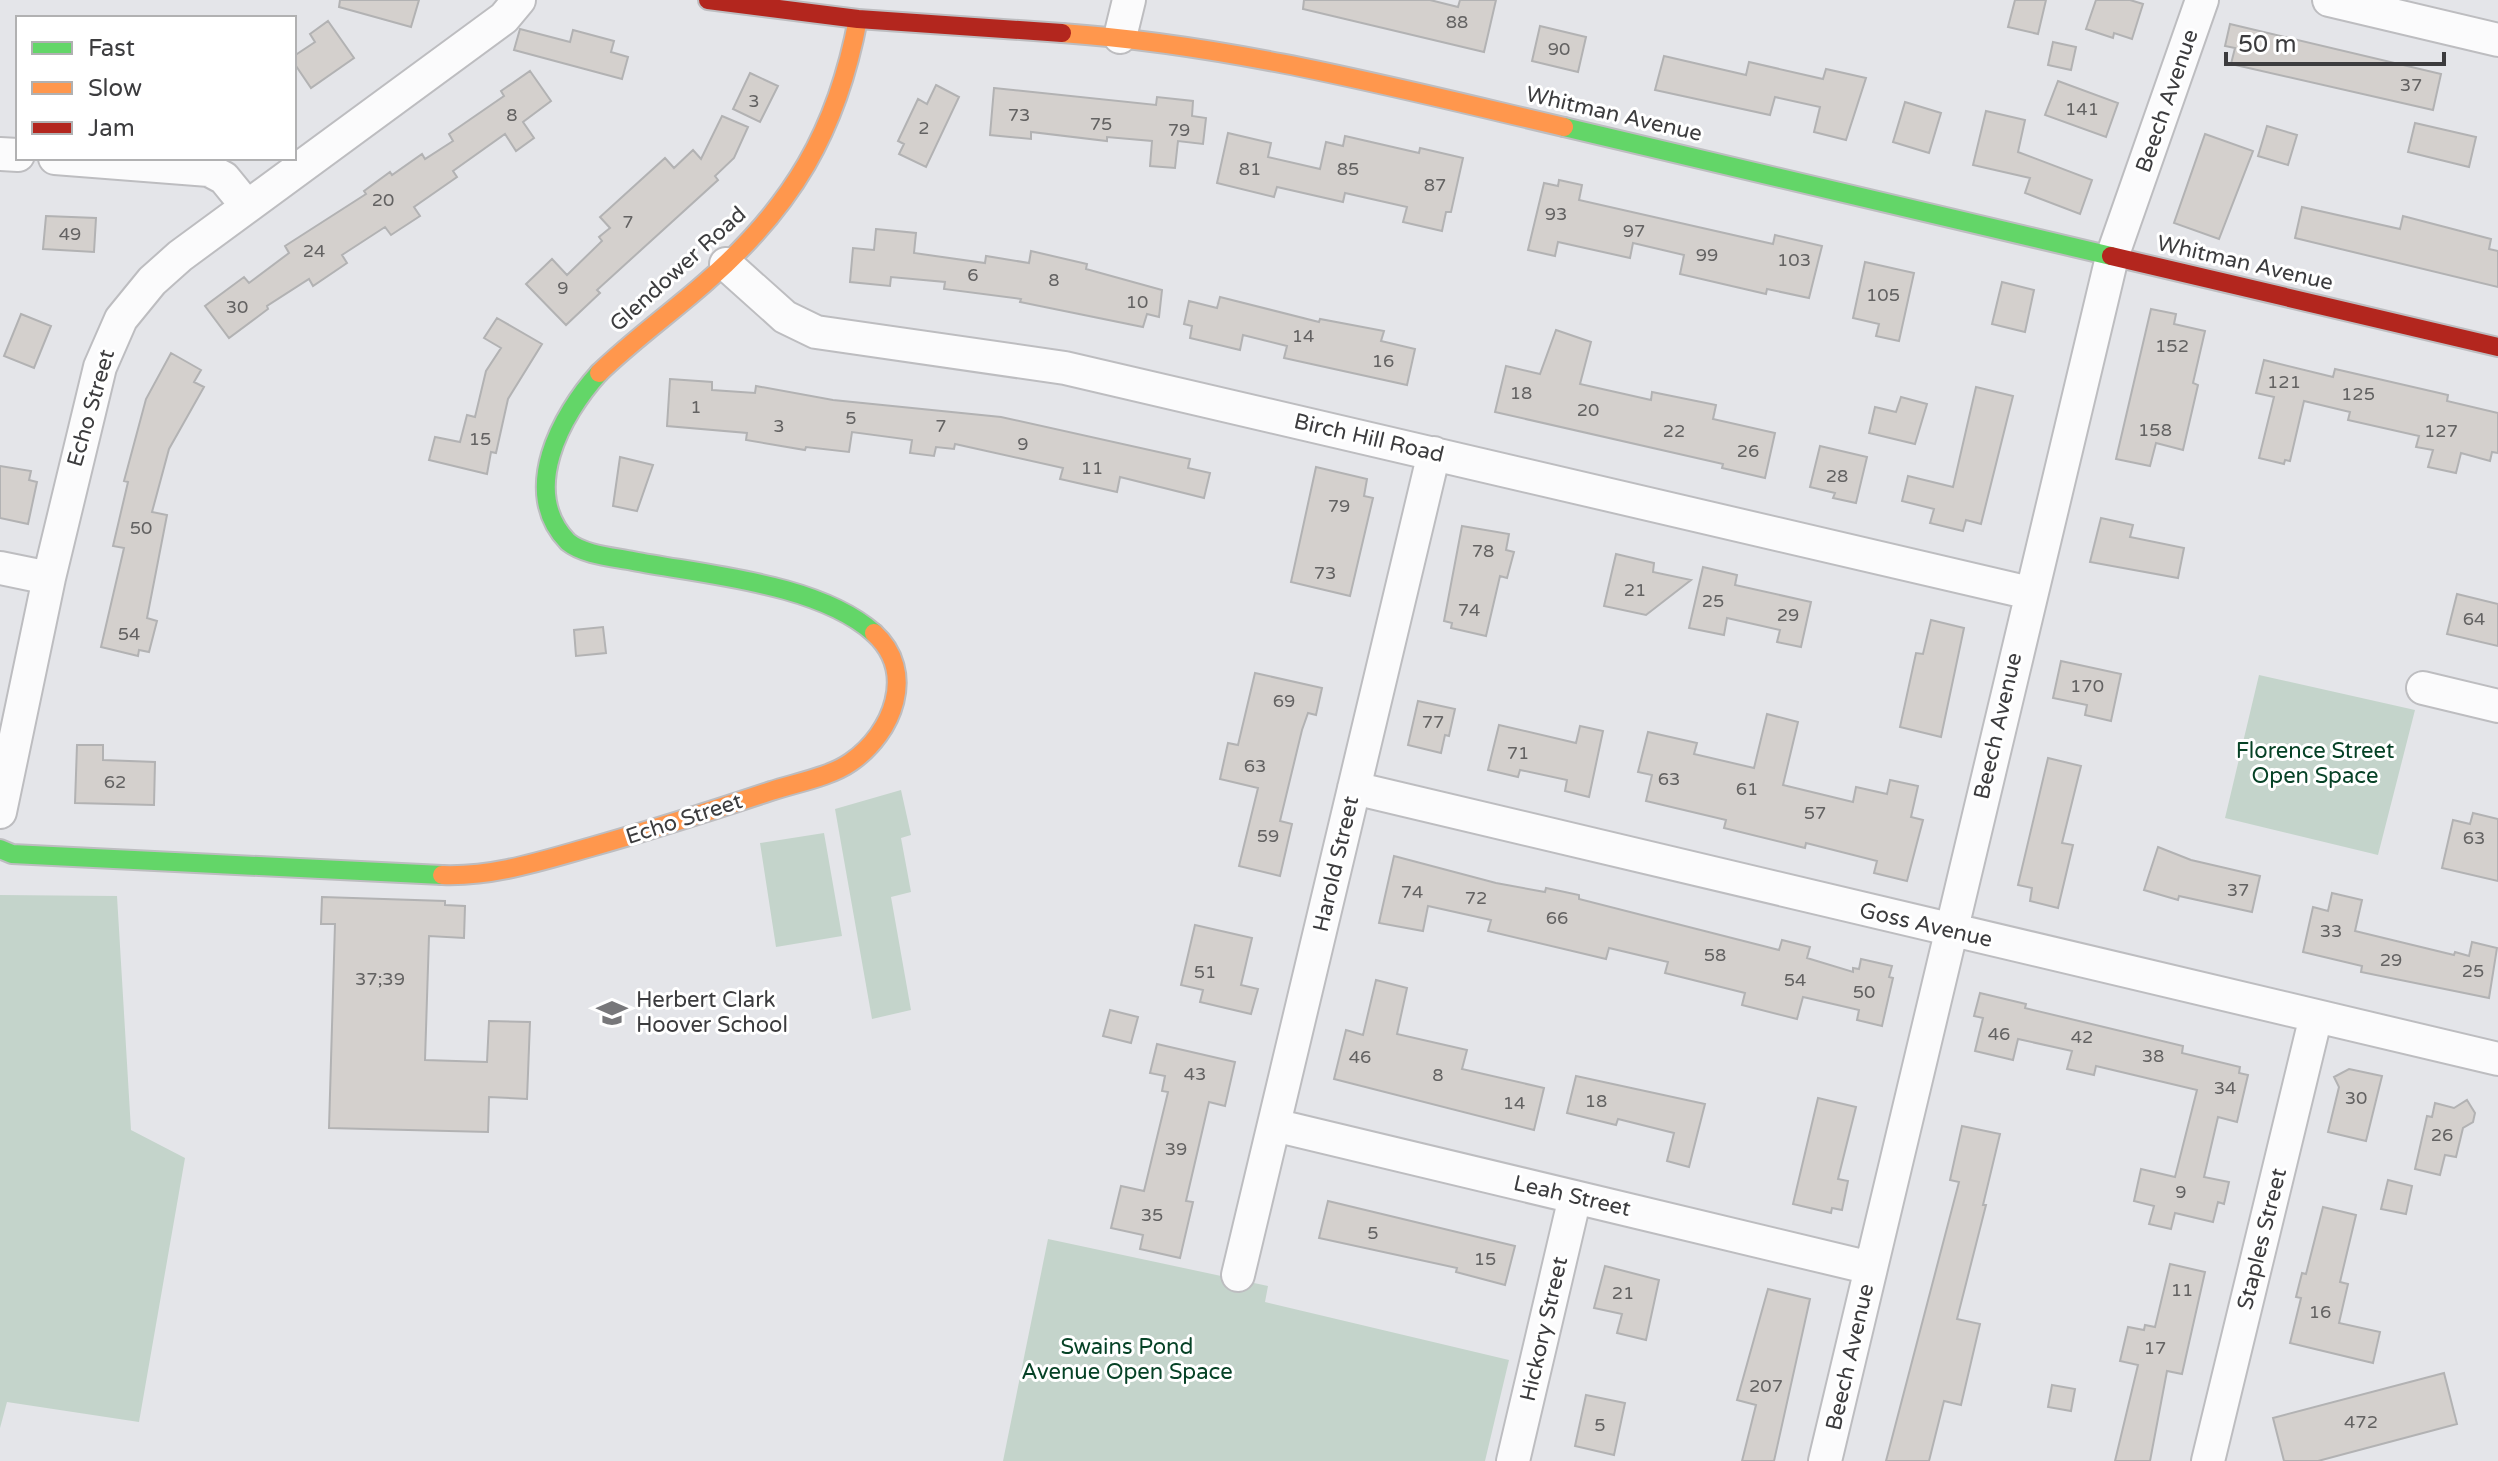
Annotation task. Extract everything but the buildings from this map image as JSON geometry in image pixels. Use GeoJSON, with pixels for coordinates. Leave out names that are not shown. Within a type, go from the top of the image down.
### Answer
{"type":"FeatureCollection","features":[{"type":"Feature","properties":{"kind":"street","name":"Echo Street"},"geometry":{"type":"LineString","coordinates":[[0,812],[49,578],[100,367],[116,329],[152,281],[246,205],[504,18],[519,0]]}},
{"type":"Feature","properties":{"kind":"street","name":"Whitman Avenue"},"geometry":{"type":"LineString","coordinates":[[708,0],[858,19],[1120,37],[1284,61],[2498,347]]}},
{"type":"Feature","properties":{"kind":"street"},"geometry":{"type":"LineString","coordinates":[[1120,37],[1129,0]]}},
{"type":"Feature","properties":{"kind":"street","name":"Beech Avenue"},"geometry":{"type":"LineString","coordinates":[[1825,1461],[2112,257],[2202,0]]}},
{"type":"Feature","properties":{"kind":"street"},"geometry":{"type":"LineString","coordinates":[[2329,0],[2498,40]]}},
{"type":"Feature","properties":{"kind":"street","name":"Glendower Road"},"geometry":{"type":"LineString","coordinates":[[548,504],[548,473],[556,436],[570,409],[632,342],[726,264],[777,210],[818,150],[845,84],[858,19]]}},
{"type":"Feature","properties":{"kind":"street"},"geometry":{"type":"LineString","coordinates":[[81,160],[209,170],[224,178],[246,205]]}},
{"type":"Feature","properties":{"kind":"street","name":"Birch Hill Road"},"geometry":{"type":"LineString","coordinates":[[726,264],[785,317],[816,332],[1065,368],[2030,593]]}},
{"type":"Feature","properties":{"kind":"street","name":"Harold Street"},"geometry":{"type":"LineString","coordinates":[[1238,1275],[1434,453]]}},
{"type":"Feature","properties":{"kind":"street","name":"Echo Street"},"geometry":{"type":"LineString","coordinates":[[0,849],[12,854],[303,871],[460,876],[500,873],[682,821],[848,765],[879,737],[896,699],[895,669],[888,645],[866,627],[830,607],[794,595],[574,547],[556,529],[548,504]]}},
{"type":"Feature","properties":{"kind":"street"},"geometry":{"type":"LineString","coordinates":[[0,568],[49,578]]}},
{"type":"Feature","properties":{"kind":"street"},"geometry":{"type":"LineString","coordinates":[[2423,688],[2498,706]]}},
{"type":"Feature","properties":{"kind":"street","name":"Goss Avenue"},"geometry":{"type":"LineString","coordinates":[[1354,788],[2498,1059]]}},
{"type":"Feature","properties":{"kind":"street","name":"Staples Street"},"geometry":{"type":"LineString","coordinates":[[2208,1461],[2316,1016]]}},
{"type":"Feature","properties":{"kind":"street","name":"Leah Street"},"geometry":{"type":"LineString","coordinates":[[1274,1125],[1871,1268]]}},
{"type":"Feature","properties":{"kind":"street","name":"Hickory Street"},"geometry":{"type":"LineString","coordinates":[[1513,1461],[1575,1197]]}},
{"type":"Feature","properties":{"kind":"green space","name":"Florence Street Open Space"},"geometry":{"type":"Polygon","coordinates":[[[2259,675],[2415,710],[2378,855],[2225,818],[2259,675]]]}},
{"type":"Feature","properties":{"kind":"green space"},"geometry":{"type":"Polygon","coordinates":[[[901,790],[911,835],[901,838],[911,892],[891,897],[911,1010],[872,1019],[835,809],[901,790]]]}},
{"type":"Feature","properties":{"kind":"green space"},"geometry":{"type":"Polygon","coordinates":[[[824,833],[842,936],[776,947],[760,843],[824,833]]]}},
{"type":"Feature","properties":{"kind":"green space"},"geometry":{"type":"Polygon","coordinates":[[[0,895],[117,896],[131,1130],[185,1158],[139,1422],[7,1402],[0,1428],[0,895]]]}},
{"type":"Feature","properties":{"kind":"green space","name":"Swains Pond Avenue Open Space"},"geometry":{"type":"Polygon","coordinates":[[[1048,1239],[1268,1286],[1265,1302],[1509,1360],[1485,1461],[1003,1461],[1048,1239]]]}},
{"type":"Feature","properties":{"kind":"traffic: fast"},"geometry":{"type":"LineString","coordinates":[[1564,127],[2111,256]]}},
{"type":"Feature","properties":{"kind":"traffic: fast"},"geometry":{"type":"LineString","coordinates":[[599,373],[571,410],[551,454],[546,478],[547,500],[554,522],[568,542],[599,555],[792,592],[851,616],[874,633]]}},
{"type":"Feature","properties":{"kind":"traffic: fast"},"geometry":{"type":"LineString","coordinates":[[0,849],[12,854],[442,875]]}},
{"type":"Feature","properties":{"kind":"traffic: slow"},"geometry":{"type":"LineString","coordinates":[[599,373],[736,254],[786,195],[823,132],[849,59],[858,19]]}},
{"type":"Feature","properties":{"kind":"traffic: slow"},"geometry":{"type":"LineString","coordinates":[[1062,33],[1189,47],[1252,58],[1377,83],[1564,127]]}},
{"type":"Feature","properties":{"kind":"traffic: slow"},"geometry":{"type":"LineString","coordinates":[[442,875],[499,871],[536,863],[823,776],[843,767],[866,750],[878,735],[894,701],[897,683],[894,666],[887,649],[874,633]]}},
{"type":"Feature","properties":{"kind":"traffic: jam"},"geometry":{"type":"LineString","coordinates":[[708,0],[858,19],[1062,33]]}},
{"type":"Feature","properties":{"kind":"traffic: jam"},"geometry":{"type":"LineString","coordinates":[[2111,256],[2498,347]]}},
{"type":"Feature","properties":{"kind":"place","name":"Herbert Clark Hoover School"},"geometry":{"type":"Point","coordinates":[612,1013]}}]}
